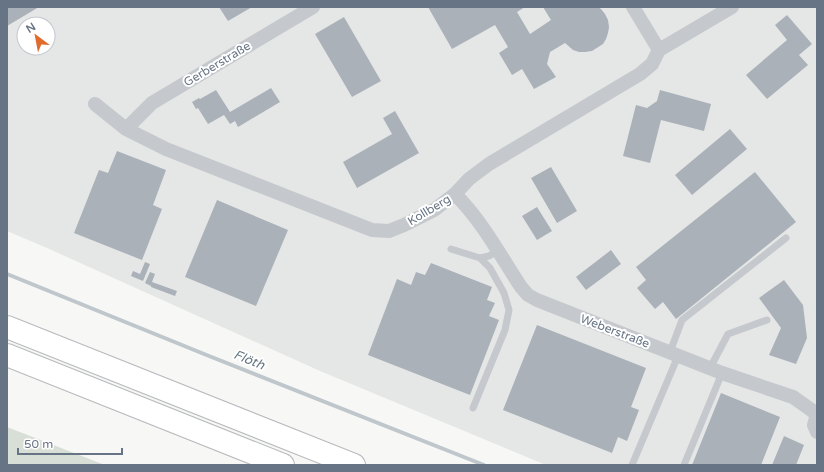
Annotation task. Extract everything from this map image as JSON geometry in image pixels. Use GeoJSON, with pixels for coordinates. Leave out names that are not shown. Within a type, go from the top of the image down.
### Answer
{"type":"FeatureCollection","features":[{"type":"Feature","properties":{"kind":"highway"},"geometry":{"type":"LineString","coordinates":[[7,327],[354,465]]}},
{"type":"Feature","properties":{"kind":"highway"},"geometry":{"type":"LineString","coordinates":[[7,355],[283,465]]}},
{"type":"Feature","properties":{"kind":"street","name":"Gerberstraße"},"geometry":{"type":"LineString","coordinates":[[126,129],[152,103],[313,7]]}},
{"type":"Feature","properties":{"kind":"street"},"geometry":{"type":"LineString","coordinates":[[634,7],[659,50]]}},
{"type":"Feature","properties":{"kind":"street","name":"Kollberg"},"geometry":{"type":"LineString","coordinates":[[94,104],[126,129],[166,149],[372,230],[388,231],[434,210],[455,194],[469,179],[489,164],[640,74],[652,64],[659,50],[732,7]]}},
{"type":"Feature","properties":{"kind":"street","name":"Weberstraße"},"geometry":{"type":"LineString","coordinates":[[455,194],[477,219],[521,287],[528,295],[537,300],[674,354],[793,397],[817,414],[814,425],[817,432]]}},
{"type":"Feature","properties":{"kind":"lane"},"geometry":{"type":"LineString","coordinates":[[632,465],[674,354],[682,320],[786,238]]}},
{"type":"Feature","properties":{"kind":"lane"},"geometry":{"type":"LineString","coordinates":[[451,249],[480,258],[490,268],[504,294],[509,310],[505,330],[473,408]]}},
{"type":"Feature","properties":{"kind":"lane"},"geometry":{"type":"LineString","coordinates":[[480,258],[489,256],[497,251]]}},
{"type":"Feature","properties":{"kind":"lane"},"geometry":{"type":"LineString","coordinates":[[684,465],[728,334],[767,320]]}},
{"type":"Feature","properties":{"kind":"shaded area"},"geometry":{"type":"Polygon","coordinates":[[[7,7],[817,7],[817,465],[546,465],[320,371],[7,231],[7,7]]]}},
{"type":"Feature","properties":{"kind":"shaded area"},"geometry":{"type":"Polygon","coordinates":[[[7,427],[105,465],[7,465],[7,427]]]}},
{"type":"Feature","properties":{"kind":"building"},"geometry":{"type":"Polygon","coordinates":[[[7,7],[39,7],[24,16],[16,16],[16,21],[7,26],[7,7]]]}},
{"type":"Feature","properties":{"kind":"building"},"geometry":{"type":"Polygon","coordinates":[[[219,7],[252,7],[228,21],[219,7]]]}},
{"type":"Feature","properties":{"kind":"building"},"geometry":{"type":"Polygon","coordinates":[[[428,7],[525,7],[517,12],[530,34],[551,20],[543,7],[598,7],[605,14],[609,27],[603,44],[592,51],[579,52],[573,50],[565,43],[550,52],[547,64],[556,77],[534,89],[522,69],[512,75],[499,53],[508,47],[495,25],[452,49],[428,7]]]}},
{"type":"Feature","properties":{"kind":"building"},"geometry":{"type":"Polygon","coordinates":[[[787,15],[812,44],[799,55],[808,65],[767,99],[746,75],[787,40],[775,25],[787,15]]]}},
{"type":"Feature","properties":{"kind":"building"},"geometry":{"type":"Polygon","coordinates":[[[344,17],[381,81],[352,97],[315,34],[344,17]]]}},
{"type":"Feature","properties":{"kind":"building"},"geometry":{"type":"Polygon","coordinates":[[[271,88],[280,102],[238,127],[235,121],[230,124],[224,115],[208,124],[198,108],[196,109],[192,102],[216,90],[230,112],[271,88]]]}},
{"type":"Feature","properties":{"kind":"building"},"geometry":{"type":"Polygon","coordinates":[[[660,90],[711,104],[704,131],[661,120],[650,163],[623,156],[636,105],[647,108],[657,101],[660,90]]]}},
{"type":"Feature","properties":{"kind":"building"},"geometry":{"type":"Polygon","coordinates":[[[395,111],[419,153],[357,188],[343,162],[392,134],[383,118],[395,111]]]}},
{"type":"Feature","properties":{"kind":"building"},"geometry":{"type":"Polygon","coordinates":[[[730,129],[747,149],[692,195],[675,175],[730,129]]]}},
{"type":"Feature","properties":{"kind":"building"},"geometry":{"type":"Polygon","coordinates":[[[117,151],[166,170],[153,205],[162,209],[142,260],[74,233],[99,170],[108,173],[117,151]]]}},
{"type":"Feature","properties":{"kind":"building"},"geometry":{"type":"Polygon","coordinates":[[[551,167],[577,211],[557,223],[531,178],[551,167]]]}},
{"type":"Feature","properties":{"kind":"building"},"geometry":{"type":"Polygon","coordinates":[[[755,172],[796,222],[676,319],[663,302],[655,309],[637,288],[646,280],[636,267],[755,172]]]}},
{"type":"Feature","properties":{"kind":"building"},"geometry":{"type":"Polygon","coordinates":[[[217,200],[288,230],[256,306],[185,277],[217,200]]]}},
{"type":"Feature","properties":{"kind":"building"},"geometry":{"type":"Polygon","coordinates":[[[537,207],[552,231],[537,240],[522,216],[537,207]]]}},
{"type":"Feature","properties":{"kind":"building"},"geometry":{"type":"Polygon","coordinates":[[[611,250],[621,264],[586,290],[576,277],[611,250]]]}},
{"type":"Feature","properties":{"kind":"building"},"geometry":{"type":"Polygon","coordinates":[[[145,262],[150,264],[143,281],[131,276],[133,271],[140,274],[145,262]]]}},
{"type":"Feature","properties":{"kind":"building"},"geometry":{"type":"Polygon","coordinates":[[[431,263],[492,287],[487,300],[495,303],[489,316],[499,320],[470,395],[368,355],[397,279],[411,285],[416,272],[425,275],[431,263]]]}},
{"type":"Feature","properties":{"kind":"building"},"geometry":{"type":"Polygon","coordinates":[[[150,272],[155,274],[152,282],[177,291],[175,296],[151,287],[145,283],[150,272]]]}},
{"type":"Feature","properties":{"kind":"building"},"geometry":{"type":"Polygon","coordinates":[[[784,280],[803,305],[807,338],[796,364],[769,355],[781,328],[759,298],[784,280]]]}},
{"type":"Feature","properties":{"kind":"building"},"geometry":{"type":"Polygon","coordinates":[[[537,325],[646,368],[631,407],[639,410],[627,441],[618,437],[612,453],[503,410],[537,325]]]}},
{"type":"Feature","properties":{"kind":"building"},"geometry":{"type":"Polygon","coordinates":[[[721,393],[780,417],[761,465],[692,465],[721,393]]]}},
{"type":"Feature","properties":{"kind":"building"},"geometry":{"type":"Polygon","coordinates":[[[784,436],[804,445],[796,465],[772,465],[784,436]]]}},
{"type":"Feature","properties":{"kind":"waterway","name":"Flöth"},"geometry":{"type":"LineString","coordinates":[[7,274],[484,465]]}}]}
